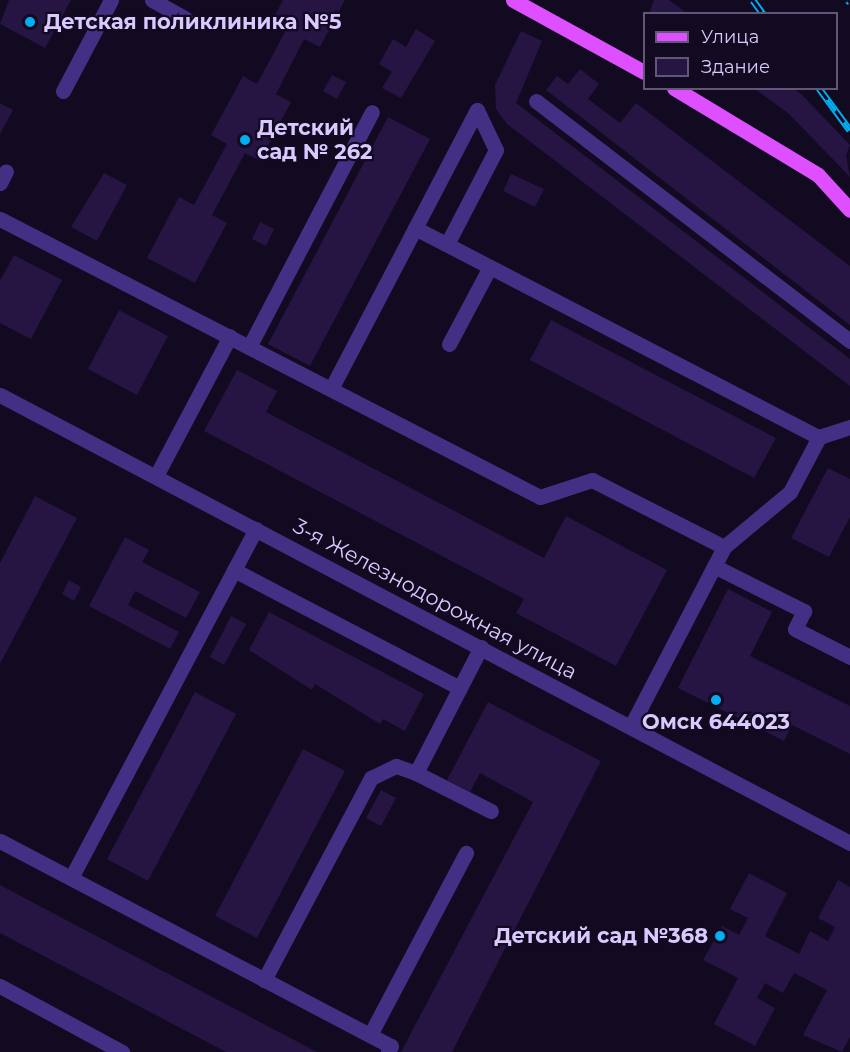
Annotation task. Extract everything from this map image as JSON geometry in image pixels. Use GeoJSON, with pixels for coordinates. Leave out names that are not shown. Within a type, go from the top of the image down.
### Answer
{"type":"FeatureCollection","features":[{"type":"Feature","properties":{"kind":"main road"},"geometry":{"type":"LineString","coordinates":[[513,0],[643,71]]}},
{"type":"Feature","properties":{"kind":"main road"},"geometry":{"type":"LineString","coordinates":[[677,90],[818,175],[850,210]]}},
{"type":"Feature","properties":{"kind":"street"},"geometry":{"type":"LineString","coordinates":[[63,91],[111,0]]}},
{"type":"Feature","properties":{"kind":"street"},"geometry":{"type":"LineString","coordinates":[[152,0],[185,18]]}},
{"type":"Feature","properties":{"kind":"street"},"geometry":{"type":"LineString","coordinates":[[536,101],[850,341]]}},
{"type":"Feature","properties":{"kind":"street"},"geometry":{"type":"LineString","coordinates":[[331,389],[477,110],[496,150],[447,244]]}},
{"type":"Feature","properties":{"kind":"street"},"geometry":{"type":"LineString","coordinates":[[249,347],[372,112]]}},
{"type":"Feature","properties":{"kind":"street"},"geometry":{"type":"LineString","coordinates":[[0,219],[540,496],[592,480],[724,547]]}},
{"type":"Feature","properties":{"kind":"street"},"geometry":{"type":"LineString","coordinates":[[415,228],[819,437]]}},
{"type":"Feature","properties":{"kind":"street"},"geometry":{"type":"LineString","coordinates":[[449,344],[490,267]]}},
{"type":"Feature","properties":{"kind":"street"},"geometry":{"type":"LineString","coordinates":[[156,476],[230,336]]}},
{"type":"Feature","properties":{"kind":"street","name":"3-я Железнодорожная улица"},"geometry":{"type":"LineString","coordinates":[[0,395],[632,726],[850,843]]}},
{"type":"Feature","properties":{"kind":"street"},"geometry":{"type":"LineString","coordinates":[[632,726],[724,547],[790,492],[819,437],[850,427]]}},
{"type":"Feature","properties":{"kind":"street"},"geometry":{"type":"LineString","coordinates":[[71,878],[256,529]]}},
{"type":"Feature","properties":{"kind":"street"},"geometry":{"type":"LineString","coordinates":[[714,566],[804,611],[795,629],[850,657]]}},
{"type":"Feature","properties":{"kind":"street"},"geometry":{"type":"LineString","coordinates":[[234,570],[460,688]]}},
{"type":"Feature","properties":{"kind":"street"},"geometry":{"type":"LineString","coordinates":[[416,773],[481,647]]}},
{"type":"Feature","properties":{"kind":"street"},"geometry":{"type":"LineString","coordinates":[[264,980],[370,778],[396,766],[416,773],[491,811]]}},
{"type":"Feature","properties":{"kind":"street"},"geometry":{"type":"LineString","coordinates":[[0,841],[391,1046],[388,1052]]}},
{"type":"Feature","properties":{"kind":"street"},"geometry":{"type":"LineString","coordinates":[[369,1035],[466,853]]}},
{"type":"Feature","properties":{"kind":"street"},"geometry":{"type":"LineString","coordinates":[[0,986],[122,1052]]}},
{"type":"Feature","properties":{"kind":"building","name":"Детская поликлиника №5"},"geometry":{"type":"Polygon","coordinates":[[[9,0],[71,0],[45,48],[0,24],[9,0]]]}},
{"type":"Feature","properties":{"kind":"building","name":"Детский сад № 262"},"geometry":{"type":"Polygon","coordinates":[[[283,0],[345,0],[320,47],[304,39],[276,94],[291,102],[260,161],[245,153],[212,215],[227,223],[195,283],[147,258],[179,197],[194,205],[227,144],[211,135],[243,76],[257,84],[286,30],[271,22],[283,0]]]}},
{"type":"Feature","properties":{"kind":"building"},"geometry":{"type":"Polygon","coordinates":[[[654,0],[669,0],[685,12],[650,12],[654,0]]]}},
{"type":"Feature","properties":{"kind":"building"},"geometry":{"type":"Polygon","coordinates":[[[416,29],[435,41],[401,98],[382,88],[392,72],[379,64],[393,39],[406,47],[416,29]]]}},
{"type":"Feature","properties":{"kind":"building"},"geometry":{"type":"Polygon","coordinates":[[[521,31],[542,41],[516,103],[850,359],[850,386],[507,124],[496,109],[495,85],[521,31]]]}},
{"type":"Feature","properties":{"kind":"building"},"geometry":{"type":"Polygon","coordinates":[[[580,69],[599,84],[588,99],[620,123],[636,103],[850,266],[850,325],[546,90],[557,76],[568,84],[580,69]]]}},
{"type":"Feature","properties":{"kind":"building"},"geometry":{"type":"Polygon","coordinates":[[[332,75],[346,82],[337,99],[323,91],[332,75]]]}},
{"type":"Feature","properties":{"kind":"building"},"geometry":{"type":"Polygon","coordinates":[[[757,90],[796,90],[802,95],[850,145],[846,155],[850,177],[789,114],[757,90]]]}},
{"type":"Feature","properties":{"kind":"building"},"geometry":{"type":"Polygon","coordinates":[[[0,103],[13,110],[0,134],[0,103]]]}},
{"type":"Feature","properties":{"kind":"building"},"geometry":{"type":"Polygon","coordinates":[[[388,117],[430,139],[310,366],[268,344],[388,117]]]}},
{"type":"Feature","properties":{"kind":"building"},"geometry":{"type":"Polygon","coordinates":[[[104,173],[127,185],[97,241],[71,227],[104,173]]]}},
{"type":"Feature","properties":{"kind":"building"},"geometry":{"type":"Polygon","coordinates":[[[511,174],[544,189],[535,207],[503,191],[511,174]]]}},
{"type":"Feature","properties":{"kind":"building"},"geometry":{"type":"Polygon","coordinates":[[[260,222],[274,229],[266,246],[252,239],[260,222]]]}},
{"type":"Feature","properties":{"kind":"building"},"geometry":{"type":"Polygon","coordinates":[[[14,255],[62,280],[31,339],[0,323],[0,281],[14,255]]]}},
{"type":"Feature","properties":{"kind":"building"},"geometry":{"type":"Polygon","coordinates":[[[119,310],[168,336],[137,395],[88,369],[119,310]]]}},
{"type":"Feature","properties":{"kind":"building"},"geometry":{"type":"Polygon","coordinates":[[[551,320],[776,438],[754,478],[530,360],[551,320]]]}},
{"type":"Feature","properties":{"kind":"building"},"geometry":{"type":"Polygon","coordinates":[[[237,370],[277,391],[266,412],[544,558],[566,516],[667,570],[616,666],[516,613],[524,599],[204,431],[237,370]]]}},
{"type":"Feature","properties":{"kind":"building"},"geometry":{"type":"Polygon","coordinates":[[[828,468],[850,479],[850,517],[829,557],[791,538],[828,468]]]}},
{"type":"Feature","properties":{"kind":"building"},"geometry":{"type":"Polygon","coordinates":[[[35,496],[77,518],[0,664],[0,563],[35,496]]]}},
{"type":"Feature","properties":{"kind":"building"},"geometry":{"type":"Polygon","coordinates":[[[125,537],[149,550],[142,562],[200,592],[186,618],[135,591],[128,605],[179,632],[170,649],[89,606],[125,537]]]}},
{"type":"Feature","properties":{"kind":"building"},"geometry":{"type":"Polygon","coordinates":[[[69,580],[81,587],[74,601],[62,594],[69,580]]]}},
{"type":"Feature","properties":{"kind":"building"},"geometry":{"type":"Polygon","coordinates":[[[728,589],[772,612],[750,656],[850,706],[850,754],[792,725],[784,741],[678,688],[728,589]]]}},
{"type":"Feature","properties":{"kind":"building"},"geometry":{"type":"Polygon","coordinates":[[[269,612],[424,694],[405,731],[383,719],[380,724],[315,684],[312,690],[249,650],[269,612]]]}},
{"type":"Feature","properties":{"kind":"building"},"geometry":{"type":"Polygon","coordinates":[[[231,616],[246,624],[224,665],[210,657],[231,616]]]}},
{"type":"Feature","properties":{"kind":"building"},"geometry":{"type":"Polygon","coordinates":[[[195,692],[236,714],[148,881],[107,859],[195,692]]]}},
{"type":"Feature","properties":{"kind":"building"},"geometry":{"type":"Polygon","coordinates":[[[488,702],[601,761],[452,1052],[401,1052],[533,802],[480,773],[470,792],[447,780],[488,702]]]}},
{"type":"Feature","properties":{"kind":"building"},"geometry":{"type":"Polygon","coordinates":[[[303,749],[345,771],[257,938],[215,916],[303,749]]]}},
{"type":"Feature","properties":{"kind":"building"},"geometry":{"type":"Polygon","coordinates":[[[381,790],[396,798],[381,826],[366,818],[381,790]]]}},
{"type":"Feature","properties":{"kind":"building"},"geometry":{"type":"Polygon","coordinates":[[[749,873],[787,893],[765,936],[799,954],[810,931],[828,941],[835,927],[818,918],[838,880],[850,887],[850,1037],[842,1052],[803,1035],[827,990],[794,973],[783,993],[765,983],[757,998],[775,1008],[755,1046],[714,1024],[738,978],[703,960],[722,926],[739,935],[748,918],[730,909],[749,873]]]}},
{"type":"Feature","properties":{"kind":"building"},"geometry":{"type":"Polygon","coordinates":[[[0,885],[317,1052],[226,1052],[0,933],[0,885]]]}},
{"type":"Feature","properties":{"kind":"railway"},"geometry":{"type":"LineString","coordinates":[[753,0],[762,12]]}},
{"type":"Feature","properties":{"kind":"railway"},"geometry":{"type":"LineString","coordinates":[[820,90],[850,130]]}},
{"type":"Feature","properties":{"kind":"place","name":"Детская поликлиника №5"},"geometry":{"type":"Point","coordinates":[30,22]}},
{"type":"Feature","properties":{"kind":"place","name":"Детский сад № 262"},"geometry":{"type":"Point","coordinates":[245,140]}},
{"type":"Feature","properties":{"kind":"place","name":"Омск 644023"},"geometry":{"type":"Point","coordinates":[716,700]}},
{"type":"Feature","properties":{"kind":"place","name":"Детский сад №368"},"geometry":{"type":"Point","coordinates":[720,936]}}]}
